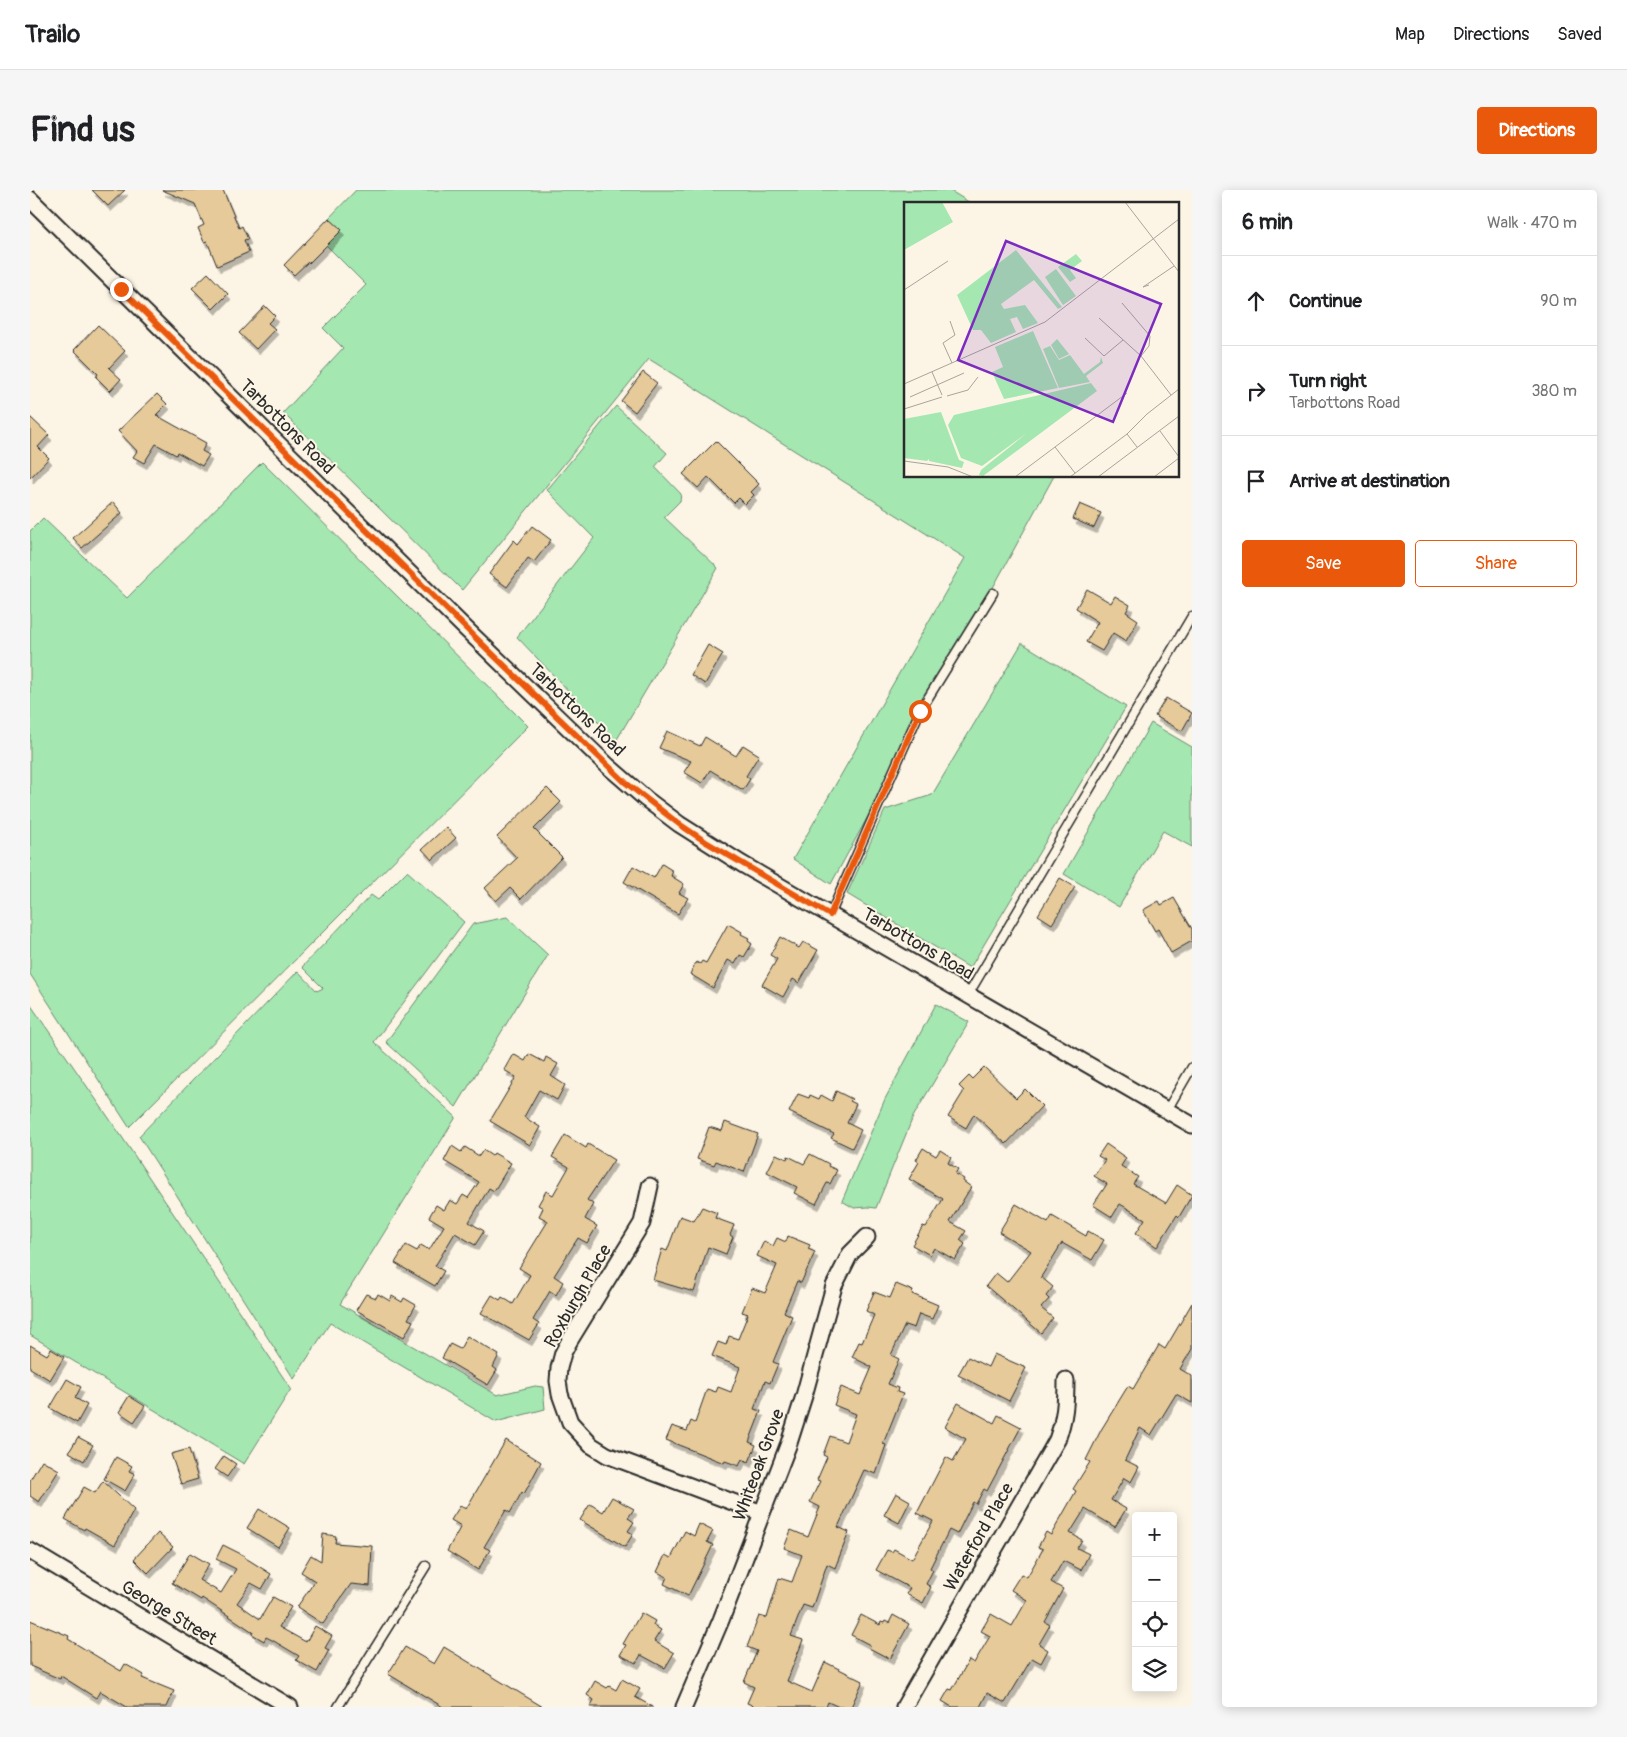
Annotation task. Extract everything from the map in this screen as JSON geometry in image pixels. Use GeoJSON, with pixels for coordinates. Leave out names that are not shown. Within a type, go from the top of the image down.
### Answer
{"type":"FeatureCollection","features":[{"type":"Feature","properties":{"kind":"street","name":"Tarbottons Road"},"geometry":{"type":"LineString","coordinates":[[30,199],[451,614],[626,783],[672,819],[706,842],[1192,1125]]}},
{"type":"Feature","properties":{"kind":"street","name":"Roxburgh Place"},"geometry":{"type":"LineString","coordinates":[[650,1186],[642,1223],[563,1353],[558,1381],[564,1408],[570,1422],[579,1434],[591,1446],[607,1455],[762,1513]]}},
{"type":"Feature","properties":{"kind":"street","name":"Whiteoak Grove"},"geometry":{"type":"LineString","coordinates":[[684,1707],[721,1620],[789,1443],[834,1286],[850,1254],[867,1237]]}},
{"type":"Feature","properties":{"kind":"street","name":"Waterford Place"},"geometry":{"type":"LineString","coordinates":[[904,1707],[1057,1440],[1064,1422],[1066,1380]]}},
{"type":"Feature","properties":{"kind":"street","name":"George Street"},"geometry":{"type":"LineString","coordinates":[[30,1551],[290,1707]]}},
{"type":"Feature","properties":{"kind":"lane"},"geometry":{"type":"LineString","coordinates":[[830,915],[920,711],[993,593]]}},
{"type":"Feature","properties":{"kind":"lane"},"geometry":{"type":"LineString","coordinates":[[968,995],[1192,616]]}},
{"type":"Feature","properties":{"kind":"lane"},"geometry":{"type":"LineString","coordinates":[[1168,1110],[1192,1067]]}},
{"type":"Feature","properties":{"kind":"lane"},"geometry":{"type":"LineString","coordinates":[[338,1707],[426,1566]]}},
{"type":"Feature","properties":{"kind":"green space"},"geometry":{"type":"Polygon","coordinates":[[[356,190],[949,190],[969,202],[904,202],[904,478],[1053,478],[831,884],[793,859],[965,558],[649,359],[462,590],[283,413],[343,348],[323,328],[366,285],[326,245],[341,230],[329,218],[356,190]]]}},
{"type":"Feature","properties":{"kind":"green space"},"geometry":{"type":"Polygon","coordinates":[[[616,406],[667,453],[655,467],[681,494],[680,501],[664,517],[718,568],[616,741],[517,637],[594,538],[547,490],[616,406]]]}},
{"type":"Feature","properties":{"kind":"green space"},"geometry":{"type":"Polygon","coordinates":[[[262,462],[528,726],[129,1127],[30,974],[30,531],[43,518],[127,598],[262,462]]]}},
{"type":"Feature","properties":{"kind":"green space"},"geometry":{"type":"Polygon","coordinates":[[[1022,643],[1126,707],[970,968],[847,894],[885,810],[932,795],[1022,643]]]}},
{"type":"Feature","properties":{"kind":"green space"},"geometry":{"type":"Polygon","coordinates":[[[1151,723],[1192,747],[1192,847],[1163,831],[1119,907],[1064,874],[1151,723]]]}},
{"type":"Feature","properties":{"kind":"green space"},"geometry":{"type":"Polygon","coordinates":[[[407,871],[464,922],[374,1042],[456,1117],[340,1304],[497,1395],[535,1386],[543,1387],[545,1409],[496,1422],[330,1323],[294,1379],[139,1136],[298,971],[317,991],[323,988],[302,967],[371,895],[378,900],[407,871]]]}},
{"type":"Feature","properties":{"kind":"green space"},"geometry":{"type":"Polygon","coordinates":[[[507,917],[548,955],[456,1107],[386,1042],[473,924],[507,917]]]}},
{"type":"Feature","properties":{"kind":"green space"},"geometry":{"type":"Polygon","coordinates":[[[30,1004],[122,1137],[291,1389],[244,1464],[30,1335],[30,1004]]]}},
{"type":"Feature","properties":{"kind":"green space"},"geometry":{"type":"Polygon","coordinates":[[[936,1004],[969,1022],[913,1117],[876,1208],[854,1208],[842,1201],[885,1099],[936,1004]]]}},
{"type":"Feature","properties":{"kind":"building"},"geometry":{"type":"Polygon","coordinates":[[[92,190],[125,190],[108,206],[92,190]]]}},
{"type":"Feature","properties":{"kind":"building"},"geometry":{"type":"Polygon","coordinates":[[[162,190],[223,190],[239,228],[242,226],[248,239],[244,240],[249,252],[217,266],[207,241],[204,242],[198,228],[204,225],[195,204],[162,190]]]}},
{"type":"Feature","properties":{"kind":"building"},"geometry":{"type":"Polygon","coordinates":[[[329,218],[342,230],[309,263],[294,275],[284,265],[329,218]]]}},
{"type":"Feature","properties":{"kind":"building"},"geometry":{"type":"Polygon","coordinates":[[[208,273],[228,294],[213,309],[192,288],[208,273]]]}},
{"type":"Feature","properties":{"kind":"building"},"geometry":{"type":"Polygon","coordinates":[[[265,306],[275,316],[268,323],[275,329],[256,349],[239,333],[265,306]]]}},
{"type":"Feature","properties":{"kind":"building"},"geometry":{"type":"Polygon","coordinates":[[[98,325],[125,351],[109,368],[121,379],[110,391],[96,377],[98,374],[74,350],[98,325]]]}},
{"type":"Feature","properties":{"kind":"building"},"geometry":{"type":"Polygon","coordinates":[[[643,372],[657,383],[635,412],[621,401],[643,372]]]}},
{"type":"Feature","properties":{"kind":"building"},"geometry":{"type":"Polygon","coordinates":[[[157,394],[167,404],[156,415],[206,443],[202,451],[209,455],[202,466],[177,452],[176,455],[156,444],[144,463],[133,457],[137,451],[118,431],[157,394]]]}},
{"type":"Feature","properties":{"kind":"building"},"geometry":{"type":"Polygon","coordinates":[[[30,417],[49,435],[38,447],[49,458],[30,478],[30,417]]]}},
{"type":"Feature","properties":{"kind":"building"},"geometry":{"type":"Polygon","coordinates":[[[716,441],[759,484],[751,492],[754,495],[745,504],[739,498],[734,503],[708,477],[698,488],[683,474],[716,441]]]}},
{"type":"Feature","properties":{"kind":"building"},"geometry":{"type":"Polygon","coordinates":[[[113,502],[122,513],[82,548],[73,538],[113,502]]]}},
{"type":"Feature","properties":{"kind":"building"},"geometry":{"type":"Polygon","coordinates":[[[1080,504],[1101,513],[1094,528],[1073,519],[1080,504]]]}},
{"type":"Feature","properties":{"kind":"building"},"geometry":{"type":"Polygon","coordinates":[[[532,526],[551,540],[534,562],[528,558],[507,587],[489,574],[514,540],[518,544],[532,526]]]}},
{"type":"Feature","properties":{"kind":"building"},"geometry":{"type":"Polygon","coordinates":[[[1087,589],[1111,603],[1115,596],[1130,605],[1126,612],[1138,620],[1126,641],[1113,633],[1102,651],[1086,642],[1098,622],[1076,608],[1087,589]]]}},
{"type":"Feature","properties":{"kind":"building"},"geometry":{"type":"Polygon","coordinates":[[[708,645],[723,654],[705,684],[691,675],[708,645]]]}},
{"type":"Feature","properties":{"kind":"building"},"geometry":{"type":"Polygon","coordinates":[[[1166,698],[1192,713],[1182,731],[1155,716],[1166,698]]]}},
{"type":"Feature","properties":{"kind":"building"},"geometry":{"type":"Polygon","coordinates":[[[667,731],[700,746],[705,737],[736,756],[743,745],[759,755],[746,776],[750,779],[743,790],[710,770],[702,783],[684,772],[691,761],[659,748],[667,731]]]}},
{"type":"Feature","properties":{"kind":"building"},"geometry":{"type":"Polygon","coordinates":[[[547,788],[561,802],[534,829],[562,857],[521,899],[510,888],[496,901],[485,888],[517,858],[497,837],[547,788]]]}},
{"type":"Feature","properties":{"kind":"building"},"geometry":{"type":"Polygon","coordinates":[[[446,827],[456,838],[432,860],[422,849],[446,827]]]}},
{"type":"Feature","properties":{"kind":"building"},"geometry":{"type":"Polygon","coordinates":[[[662,864],[673,871],[671,876],[684,884],[679,893],[688,898],[678,914],[624,882],[633,866],[654,878],[662,864]]]}},
{"type":"Feature","properties":{"kind":"building"},"geometry":{"type":"Polygon","coordinates":[[[1060,878],[1075,887],[1052,924],[1038,915],[1060,878]]]}},
{"type":"Feature","properties":{"kind":"building"},"geometry":{"type":"Polygon","coordinates":[[[1174,898],[1192,929],[1192,941],[1171,953],[1158,929],[1155,931],[1143,910],[1159,901],[1161,905],[1174,898]]]}},
{"type":"Feature","properties":{"kind":"building"},"geometry":{"type":"Polygon","coordinates":[[[728,924],[742,932],[741,934],[749,938],[748,941],[752,944],[744,957],[740,955],[735,964],[728,960],[713,988],[690,974],[696,962],[700,964],[702,961],[706,963],[728,924]]]}},
{"type":"Feature","properties":{"kind":"building"},"geometry":{"type":"Polygon","coordinates":[[[780,937],[799,948],[803,942],[818,950],[799,983],[793,979],[783,997],[762,985],[777,959],[770,955],[780,937]]]}},
{"type":"Feature","properties":{"kind":"building"},"geometry":{"type":"Polygon","coordinates":[[[513,1054],[525,1061],[529,1054],[544,1062],[546,1057],[558,1064],[551,1076],[565,1085],[557,1100],[539,1090],[524,1117],[540,1127],[530,1145],[490,1121],[516,1077],[504,1070],[513,1054]]]}},
{"type":"Feature","properties":{"kind":"building"},"geometry":{"type":"Polygon","coordinates":[[[984,1067],[1016,1098],[1025,1089],[1042,1106],[1006,1144],[974,1114],[966,1128],[948,1117],[964,1091],[959,1086],[969,1076],[972,1079],[984,1067]]]}},
{"type":"Feature","properties":{"kind":"building"},"geometry":{"type":"Polygon","coordinates":[[[836,1091],[852,1099],[850,1101],[856,1104],[847,1123],[861,1130],[852,1148],[831,1138],[834,1134],[789,1112],[798,1094],[809,1098],[810,1095],[819,1099],[821,1095],[832,1101],[836,1091]]]}},
{"type":"Feature","properties":{"kind":"building"},"geometry":{"type":"Polygon","coordinates":[[[725,1122],[758,1134],[744,1172],[716,1161],[714,1165],[697,1159],[709,1127],[722,1131],[725,1122]]]}},
{"type":"Feature","properties":{"kind":"building"},"geometry":{"type":"Polygon","coordinates":[[[565,1135],[586,1148],[588,1144],[614,1160],[587,1200],[593,1204],[585,1219],[597,1226],[587,1243],[578,1238],[554,1276],[563,1282],[556,1295],[550,1291],[533,1320],[539,1324],[529,1340],[481,1313],[492,1295],[500,1300],[502,1297],[513,1304],[530,1275],[519,1268],[548,1221],[539,1216],[543,1208],[538,1205],[546,1191],[553,1195],[569,1167],[552,1157],[565,1135]]]}},
{"type":"Feature","properties":{"kind":"building"},"geometry":{"type":"Polygon","coordinates":[[[1106,1144],[1126,1158],[1121,1166],[1138,1177],[1133,1184],[1166,1203],[1177,1185],[1192,1195],[1157,1247],[1136,1233],[1145,1219],[1120,1204],[1112,1217],[1093,1205],[1107,1184],[1094,1176],[1105,1160],[1098,1156],[1106,1144]]]}},
{"type":"Feature","properties":{"kind":"building"},"geometry":{"type":"Polygon","coordinates":[[[452,1146],[461,1152],[465,1147],[479,1156],[483,1150],[492,1156],[494,1153],[511,1163],[494,1191],[489,1188],[469,1222],[484,1231],[475,1245],[455,1233],[435,1266],[444,1271],[435,1286],[395,1263],[406,1245],[417,1251],[421,1245],[429,1250],[444,1226],[429,1217],[436,1205],[444,1210],[450,1200],[457,1204],[463,1195],[468,1198],[479,1182],[444,1161],[452,1146]]]}},
{"type":"Feature","properties":{"kind":"building"},"geometry":{"type":"Polygon","coordinates":[[[923,1148],[936,1156],[940,1150],[951,1157],[948,1163],[958,1169],[955,1174],[964,1179],[963,1181],[971,1187],[950,1222],[966,1231],[960,1240],[965,1244],[955,1260],[934,1248],[930,1255],[912,1245],[923,1226],[926,1227],[943,1199],[909,1179],[919,1162],[916,1160],[923,1148]]]}},
{"type":"Feature","properties":{"kind":"building"},"geometry":{"type":"Polygon","coordinates":[[[776,1154],[787,1159],[788,1156],[804,1164],[810,1154],[837,1170],[830,1184],[827,1183],[816,1204],[794,1193],[797,1187],[767,1172],[776,1154]]]}},
{"type":"Feature","properties":{"kind":"building"},"geometry":{"type":"Polygon","coordinates":[[[1016,1204],[1048,1223],[1052,1216],[1086,1236],[1088,1231],[1104,1240],[1092,1260],[1062,1243],[1041,1277],[1053,1287],[1046,1296],[1049,1299],[1041,1308],[1053,1318],[1041,1333],[986,1286],[996,1273],[1007,1282],[1031,1251],[999,1232],[1016,1204]]]}},
{"type":"Feature","properties":{"kind":"building"},"geometry":{"type":"Polygon","coordinates":[[[702,1207],[717,1213],[715,1218],[734,1225],[730,1235],[733,1237],[726,1254],[708,1247],[694,1292],[653,1280],[662,1249],[667,1251],[680,1216],[694,1221],[702,1207]]]}},
{"type":"Feature","properties":{"kind":"building"},"geometry":{"type":"Polygon","coordinates":[[[788,1236],[810,1245],[808,1249],[815,1252],[801,1283],[797,1281],[784,1312],[792,1316],[773,1362],[778,1364],[770,1383],[765,1381],[754,1409],[761,1411],[749,1442],[756,1445],[749,1462],[742,1459],[739,1466],[725,1461],[724,1463],[666,1440],[672,1426],[687,1431],[691,1421],[695,1423],[707,1389],[716,1392],[718,1387],[731,1392],[740,1367],[712,1356],[718,1342],[726,1345],[729,1336],[738,1339],[748,1314],[742,1312],[752,1288],[765,1293],[777,1265],[757,1256],[764,1241],[773,1246],[777,1238],[786,1242],[788,1236]]]}},
{"type":"Feature","properties":{"kind":"building"},"geometry":{"type":"Polygon","coordinates":[[[896,1284],[913,1291],[912,1294],[938,1305],[932,1319],[919,1314],[914,1328],[905,1325],[891,1355],[899,1359],[888,1384],[898,1388],[897,1392],[903,1394],[883,1444],[886,1445],[876,1474],[864,1470],[838,1527],[849,1532],[835,1568],[827,1564],[812,1608],[803,1605],[791,1636],[803,1640],[787,1681],[812,1692],[825,1662],[863,1681],[851,1707],[839,1707],[828,1702],[826,1707],[756,1707],[747,1703],[754,1687],[744,1682],[757,1651],[747,1647],[759,1616],[767,1618],[779,1578],[792,1582],[802,1555],[784,1548],[791,1530],[808,1537],[820,1507],[810,1502],[820,1481],[817,1480],[827,1457],[823,1455],[830,1436],[846,1442],[856,1414],[834,1405],[841,1387],[860,1395],[872,1367],[852,1357],[859,1342],[862,1343],[874,1315],[866,1311],[874,1292],[890,1298],[896,1284]]]}},
{"type":"Feature","properties":{"kind":"building"},"geometry":{"type":"Polygon","coordinates":[[[366,1294],[376,1298],[378,1294],[390,1301],[392,1296],[402,1302],[404,1298],[416,1305],[408,1319],[413,1321],[404,1337],[356,1310],[366,1294]]]}},
{"type":"Feature","properties":{"kind":"building"},"geometry":{"type":"Polygon","coordinates":[[[1192,1303],[1192,1349],[1180,1369],[1192,1376],[1192,1403],[1176,1394],[1151,1435],[1140,1428],[1125,1460],[1139,1467],[1131,1482],[1124,1478],[1111,1500],[1126,1509],[1115,1527],[1085,1509],[1070,1533],[1082,1540],[1077,1548],[1089,1554],[1081,1570],[1063,1561],[1051,1582],[1063,1589],[1045,1622],[1050,1625],[1039,1644],[1048,1650],[1041,1663],[1032,1658],[1005,1703],[987,1693],[980,1707],[952,1707],[942,1701],[949,1689],[952,1690],[969,1660],[974,1663],[990,1636],[981,1631],[991,1614],[1012,1626],[1027,1600],[1011,1590],[1021,1574],[1027,1577],[1043,1549],[1038,1547],[1046,1532],[1051,1535],[1076,1491],[1073,1489],[1090,1462],[1086,1460],[1101,1430],[1128,1386],[1133,1389],[1159,1345],[1165,1349],[1192,1303]]]}},
{"type":"Feature","properties":{"kind":"building"},"geometry":{"type":"Polygon","coordinates":[[[467,1336],[499,1355],[493,1367],[497,1370],[488,1385],[442,1358],[450,1344],[460,1349],[467,1336]]]}},
{"type":"Feature","properties":{"kind":"building"},"geometry":{"type":"Polygon","coordinates":[[[30,1345],[47,1355],[51,1349],[64,1357],[50,1380],[30,1368],[30,1345]]]}},
{"type":"Feature","properties":{"kind":"building"},"geometry":{"type":"Polygon","coordinates":[[[994,1354],[1026,1368],[1009,1401],[958,1375],[968,1357],[988,1367],[994,1354]]]}},
{"type":"Feature","properties":{"kind":"building"},"geometry":{"type":"Polygon","coordinates":[[[67,1379],[81,1387],[75,1398],[87,1405],[77,1423],[50,1408],[67,1379]]]}},
{"type":"Feature","properties":{"kind":"building"},"geometry":{"type":"Polygon","coordinates":[[[129,1396],[145,1406],[134,1422],[119,1412],[129,1396]]]}},
{"type":"Feature","properties":{"kind":"building"},"geometry":{"type":"Polygon","coordinates":[[[958,1403],[994,1423],[998,1415],[1021,1427],[987,1491],[984,1489],[976,1504],[973,1502],[957,1534],[949,1530],[930,1568],[933,1570],[926,1584],[931,1587],[923,1603],[906,1594],[910,1588],[876,1570],[887,1550],[892,1552],[894,1549],[912,1559],[933,1521],[917,1513],[946,1457],[953,1461],[966,1439],[945,1427],[958,1403]]]}},
{"type":"Feature","properties":{"kind":"building"},"geometry":{"type":"Polygon","coordinates":[[[78,1437],[93,1445],[84,1461],[69,1452],[78,1437]]]}},
{"type":"Feature","properties":{"kind":"building"},"geometry":{"type":"Polygon","coordinates":[[[506,1440],[541,1462],[524,1494],[522,1492],[510,1513],[506,1510],[484,1547],[490,1550],[478,1570],[447,1551],[461,1526],[451,1520],[460,1506],[466,1509],[506,1440]]]}},
{"type":"Feature","properties":{"kind":"building"},"geometry":{"type":"Polygon","coordinates":[[[189,1449],[198,1479],[181,1484],[171,1454],[189,1449]]]}},
{"type":"Feature","properties":{"kind":"building"},"geometry":{"type":"Polygon","coordinates":[[[224,1456],[236,1464],[227,1477],[215,1469],[224,1456]]]}},
{"type":"Feature","properties":{"kind":"building"},"geometry":{"type":"Polygon","coordinates":[[[116,1457],[132,1466],[129,1471],[135,1474],[125,1491],[104,1479],[116,1457]]]}},
{"type":"Feature","properties":{"kind":"building"},"geometry":{"type":"Polygon","coordinates":[[[42,1460],[59,1470],[39,1502],[30,1496],[30,1480],[42,1460]]]}},
{"type":"Feature","properties":{"kind":"building"},"geometry":{"type":"Polygon","coordinates":[[[103,1481],[134,1510],[115,1545],[65,1519],[84,1487],[95,1493],[103,1481]]]}},
{"type":"Feature","properties":{"kind":"building"},"geometry":{"type":"Polygon","coordinates":[[[896,1493],[910,1501],[899,1523],[884,1515],[896,1493]]]}},
{"type":"Feature","properties":{"kind":"building"},"geometry":{"type":"Polygon","coordinates":[[[612,1497],[634,1509],[628,1518],[634,1522],[628,1531],[633,1534],[625,1547],[580,1520],[590,1504],[603,1512],[612,1497]]]}},
{"type":"Feature","properties":{"kind":"building"},"geometry":{"type":"Polygon","coordinates":[[[259,1509],[290,1528],[278,1547],[247,1528],[259,1509]]]}},
{"type":"Feature","properties":{"kind":"building"},"geometry":{"type":"Polygon","coordinates":[[[699,1524],[713,1531],[707,1542],[713,1545],[688,1596],[664,1584],[667,1577],[657,1572],[665,1555],[671,1558],[685,1531],[694,1536],[699,1524]]]}},
{"type":"Feature","properties":{"kind":"building"},"geometry":{"type":"Polygon","coordinates":[[[158,1533],[173,1547],[148,1573],[134,1559],[158,1533]]]}},
{"type":"Feature","properties":{"kind":"building"},"geometry":{"type":"Polygon","coordinates":[[[323,1534],[336,1536],[335,1543],[372,1546],[370,1586],[351,1584],[323,1624],[297,1607],[315,1581],[301,1572],[311,1555],[321,1561],[323,1534]]]}},
{"type":"Feature","properties":{"kind":"building"},"geometry":{"type":"Polygon","coordinates":[[[223,1545],[245,1556],[271,1574],[262,1589],[251,1583],[237,1603],[260,1619],[273,1597],[291,1607],[279,1627],[306,1642],[315,1626],[332,1636],[325,1648],[329,1650],[317,1672],[296,1660],[299,1656],[266,1637],[264,1641],[202,1598],[201,1600],[172,1583],[190,1553],[209,1564],[199,1580],[221,1593],[236,1569],[216,1559],[223,1545]]]}},
{"type":"Feature","properties":{"kind":"building"},"geometry":{"type":"Polygon","coordinates":[[[641,1613],[655,1621],[653,1625],[661,1630],[654,1641],[674,1653],[665,1668],[641,1655],[636,1663],[620,1655],[626,1645],[623,1644],[641,1613]]]}},
{"type":"Feature","properties":{"kind":"building"},"geometry":{"type":"Polygon","coordinates":[[[861,1615],[880,1625],[881,1622],[884,1623],[885,1621],[889,1623],[893,1615],[909,1624],[890,1659],[869,1648],[870,1645],[851,1635],[861,1615]]]}},
{"type":"Feature","properties":{"kind":"building"},"geometry":{"type":"Polygon","coordinates":[[[30,1620],[69,1636],[68,1639],[121,1671],[125,1664],[144,1675],[142,1678],[174,1691],[167,1707],[127,1707],[100,1691],[96,1698],[61,1676],[60,1679],[30,1666],[30,1620]]]}},
{"type":"Feature","properties":{"kind":"building"},"geometry":{"type":"Polygon","coordinates":[[[405,1647],[434,1664],[444,1647],[543,1707],[443,1707],[388,1674],[405,1647]]]}},
{"type":"Feature","properties":{"kind":"building"},"geometry":{"type":"Polygon","coordinates":[[[622,1679],[640,1689],[635,1697],[653,1707],[590,1707],[594,1700],[587,1695],[595,1681],[607,1688],[609,1686],[616,1690],[622,1679]]]}},
{"type":"Feature","properties":{"kind":"route"},"geometry":{"type":"LineString","coordinates":[[121,289],[626,783],[679,824],[706,842],[830,915],[920,711]]}}]}
